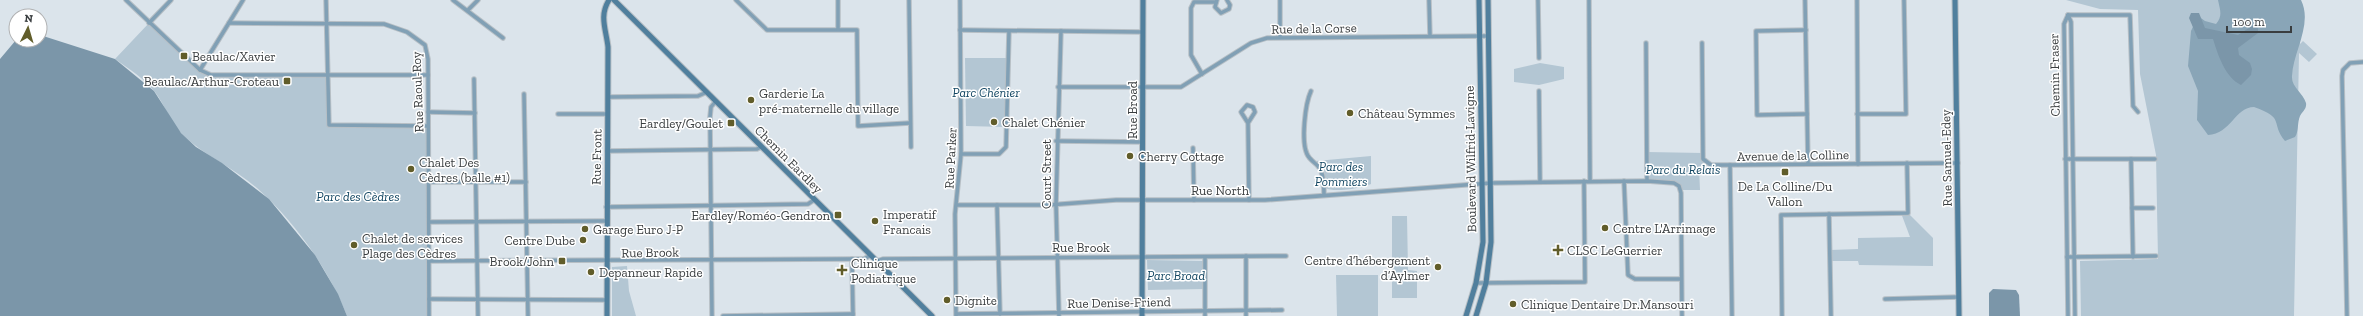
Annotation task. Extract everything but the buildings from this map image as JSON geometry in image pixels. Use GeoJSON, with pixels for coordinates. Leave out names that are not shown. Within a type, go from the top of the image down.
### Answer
{"type":"FeatureCollection","features":[{"type":"Feature","properties":{"kind":"main road","name":"Rue Front"},"geometry":{"type":"LineString","coordinates":[[607,316],[606,207],[608,47],[603,18],[604,9],[609,0]]}},
{"type":"Feature","properties":{"kind":"main road","name":"Chemin Eardley"},"geometry":{"type":"LineString","coordinates":[[614,0],[932,316]]}},
{"type":"Feature","properties":{"kind":"main road","name":"Rue Broad"},"geometry":{"type":"LineString","coordinates":[[1142,314],[1143,0]]}},
{"type":"Feature","properties":{"kind":"main road","name":"Boulevard Wilfrid-Lavigne"},"geometry":{"type":"LineString","coordinates":[[1466,316],[1476,283],[1482,242],[1479,0]]}},
{"type":"Feature","properties":{"kind":"main road","name":"Boulevard Wilfrid-Lavigne"},"geometry":{"type":"LineString","coordinates":[[1476,316],[1486,283],[1491,242],[1488,0]]}},
{"type":"Feature","properties":{"kind":"main road","name":"Rue Samuel-Edey"},"geometry":{"type":"LineString","coordinates":[[1955,0],[1960,316]]}},
{"type":"Feature","properties":{"kind":"street"},"geometry":{"type":"LineString","coordinates":[[126,0],[200,70],[215,76],[428,74]]}},
{"type":"Feature","properties":{"kind":"street"},"geometry":{"type":"LineString","coordinates":[[149,23],[171,0]]}},
{"type":"Feature","properties":{"kind":"street"},"geometry":{"type":"LineString","coordinates":[[200,70],[243,0]]}},
{"type":"Feature","properties":{"kind":"street"},"geometry":{"type":"LineString","coordinates":[[326,0],[329,124],[428,126]]}},
{"type":"Feature","properties":{"kind":"street"},"geometry":{"type":"LineString","coordinates":[[453,0],[504,38]]}},
{"type":"Feature","properties":{"kind":"street"},"geometry":{"type":"LineString","coordinates":[[468,10],[478,0]]}},
{"type":"Feature","properties":{"kind":"street"},"geometry":{"type":"LineString","coordinates":[[736,0],[767,30],[857,30],[858,126],[910,123]]}},
{"type":"Feature","properties":{"kind":"street"},"geometry":{"type":"LineString","coordinates":[[838,0],[838,29]]}},
{"type":"Feature","properties":{"kind":"street"},"geometry":{"type":"LineString","coordinates":[[909,0],[910,147]]}},
{"type":"Feature","properties":{"kind":"street","name":"Rue Parker"},"geometry":{"type":"LineString","coordinates":[[956,315],[955,259],[961,154],[960,0]]}},
{"type":"Feature","properties":{"kind":"street"},"geometry":{"type":"LineString","coordinates":[[1202,74],[1191,55],[1191,8],[1194,2],[1216,1],[1217,11],[1223,13],[1230,7],[1227,0]]}},
{"type":"Feature","properties":{"kind":"street"},"geometry":{"type":"LineString","coordinates":[[1280,0],[1280,37]]}},
{"type":"Feature","properties":{"kind":"street"},"geometry":{"type":"LineString","coordinates":[[1429,0],[1430,36]]}},
{"type":"Feature","properties":{"kind":"street"},"geometry":{"type":"LineString","coordinates":[[1538,0],[1539,58]]}},
{"type":"Feature","properties":{"kind":"street"},"geometry":{"type":"LineString","coordinates":[[1589,0],[1590,181]]}},
{"type":"Feature","properties":{"kind":"street"},"geometry":{"type":"LineString","coordinates":[[1805,0],[1808,164]]}},
{"type":"Feature","properties":{"kind":"street"},"geometry":{"type":"LineString","coordinates":[[1857,0],[1858,164]]}},
{"type":"Feature","properties":{"kind":"street"},"geometry":{"type":"LineString","coordinates":[[1857,114],[1906,114],[1904,0]]}},
{"type":"Feature","properties":{"kind":"street"},"geometry":{"type":"LineString","coordinates":[[2068,15],[2130,15],[2133,106],[2138,112]]}},
{"type":"Feature","properties":{"kind":"street","name":"Chemin Fraser"},"geometry":{"type":"LineString","coordinates":[[2068,15],[2064,24],[2068,316]]}},
{"type":"Feature","properties":{"kind":"street","name":"Chemin Fraser"},"geometry":{"type":"LineString","coordinates":[[2068,15],[2072,22],[2075,316]]}},
{"type":"Feature","properties":{"kind":"street","name":"Rue Raoul-Roy"},"geometry":{"type":"LineString","coordinates":[[229,23],[384,24],[407,32],[425,45],[427,52],[428,74],[429,316]]}},
{"type":"Feature","properties":{"kind":"street"},"geometry":{"type":"LineString","coordinates":[[960,30],[1143,32]]}},
{"type":"Feature","properties":{"kind":"street"},"geometry":{"type":"LineString","coordinates":[[1806,30],[1756,31],[1757,114],[1807,114]]}},
{"type":"Feature","properties":{"kind":"street"},"geometry":{"type":"LineString","coordinates":[[961,154],[999,154],[1006,147],[1009,31]]}},
{"type":"Feature","properties":{"kind":"street","name":"Court Street"},"geometry":{"type":"LineString","coordinates":[[1059,314],[1056,141],[1061,31]]}},
{"type":"Feature","properties":{"kind":"street","name":"Rue de la Corse"},"geometry":{"type":"LineString","coordinates":[[1058,87],[1181,87],[1258,40],[1280,37],[1488,36]]}},
{"type":"Feature","properties":{"kind":"street"},"geometry":{"type":"LineString","coordinates":[[1646,43],[1647,181]]}},
{"type":"Feature","properties":{"kind":"street"},"geometry":{"type":"LineString","coordinates":[[1702,43],[1703,159],[1710,165],[1730,165]]}},
{"type":"Feature","properties":{"kind":"street"},"geometry":{"type":"LineString","coordinates":[[2347,316],[2342,76],[2343,70],[2350,62],[2363,62]]}},
{"type":"Feature","properties":{"kind":"street"},"geometry":{"type":"LineString","coordinates":[[474,79],[478,316]]}},
{"type":"Feature","properties":{"kind":"street"},"geometry":{"type":"LineString","coordinates":[[1312,91],[1306,100],[1304,114],[1306,150],[1308,156],[1321,170],[1324,195]]}},
{"type":"Feature","properties":{"kind":"street"},"geometry":{"type":"LineString","coordinates":[[1539,91],[1540,182]]}},
{"type":"Feature","properties":{"kind":"street"},"geometry":{"type":"LineString","coordinates":[[608,97],[698,96],[707,92]]}},
{"type":"Feature","properties":{"kind":"street"},"geometry":{"type":"LineString","coordinates":[[524,94],[528,316]]}},
{"type":"Feature","properties":{"kind":"street"},"geometry":{"type":"LineString","coordinates":[[712,316],[710,112],[716,101]]}},
{"type":"Feature","properties":{"kind":"street"},"geometry":{"type":"LineString","coordinates":[[1248,123],[1255,112],[1253,107],[1246,106],[1241,109],[1241,112],[1248,123],[1249,200]]}},
{"type":"Feature","properties":{"kind":"street"},"geometry":{"type":"LineString","coordinates":[[428,112],[475,113]]}},
{"type":"Feature","properties":{"kind":"street"},"geometry":{"type":"LineString","coordinates":[[558,114],[608,114]]}},
{"type":"Feature","properties":{"kind":"street"},"geometry":{"type":"LineString","coordinates":[[1056,141],[1143,142]]}},
{"type":"Feature","properties":{"kind":"street"},"geometry":{"type":"LineString","coordinates":[[607,151],[757,149],[761,147]]}},
{"type":"Feature","properties":{"kind":"street"},"geometry":{"type":"LineString","coordinates":[[1193,148],[1194,200]]}},
{"type":"Feature","properties":{"kind":"street"},"geometry":{"type":"LineString","coordinates":[[2131,159],[2133,257]]}},
{"type":"Feature","properties":{"kind":"street"},"geometry":{"type":"LineString","coordinates":[[2065,160],[2155,159]]}},
{"type":"Feature","properties":{"kind":"street","name":"Avenue de la Colline"},"geometry":{"type":"LineString","coordinates":[[1732,316],[1730,165],[1958,162]]}},
{"type":"Feature","properties":{"kind":"street"},"geometry":{"type":"LineString","coordinates":[[1782,316],[1781,215],[1908,213],[1907,163]]}},
{"type":"Feature","properties":{"kind":"street"},"geometry":{"type":"LineString","coordinates":[[1476,283],[1586,282],[1584,181]]}},
{"type":"Feature","properties":{"kind":"street","name":"Rue North"},"geometry":{"type":"LineString","coordinates":[[957,205],[1056,204],[1143,200],[1249,200],[1491,183],[1584,181],[1647,181],[1674,183],[1680,188],[1682,316]]}},
{"type":"Feature","properties":{"kind":"street"},"geometry":{"type":"LineString","coordinates":[[1624,181],[1628,275],[1635,279],[1681,279]]}},
{"type":"Feature","properties":{"kind":"street"},"geometry":{"type":"LineString","coordinates":[[429,182],[526,182]]}},
{"type":"Feature","properties":{"kind":"street"},"geometry":{"type":"LineString","coordinates":[[606,207],[808,204],[814,200]]}},
{"type":"Feature","properties":{"kind":"street"},"geometry":{"type":"LineString","coordinates":[[997,205],[1000,314]]}},
{"type":"Feature","properties":{"kind":"street"},"geometry":{"type":"LineString","coordinates":[[2132,208],[2153,208]]}},
{"type":"Feature","properties":{"kind":"street"},"geometry":{"type":"LineString","coordinates":[[1830,214],[1831,316]]}},
{"type":"Feature","properties":{"kind":"street"},"geometry":{"type":"LineString","coordinates":[[429,222],[606,221]]}},
{"type":"Feature","properties":{"kind":"street","name":"Rue Brook"},"geometry":{"type":"LineString","coordinates":[[429,261],[607,262],[864,259],[872,255]]}},
{"type":"Feature","properties":{"kind":"street"},"geometry":{"type":"LineString","coordinates":[[1246,256],[1246,316]]}},
{"type":"Feature","properties":{"kind":"street","name":"Rue Brook"},"geometry":{"type":"LineString","coordinates":[[877,261],[1058,257],[1286,256]]}},
{"type":"Feature","properties":{"kind":"street"},"geometry":{"type":"LineString","coordinates":[[2067,257],[2156,256]]}},
{"type":"Feature","properties":{"kind":"street"},"geometry":{"type":"LineString","coordinates":[[1205,257],[1205,316]]}},
{"type":"Feature","properties":{"kind":"street"},"geometry":{"type":"LineString","coordinates":[[723,316],[853,315],[852,259]]}},
{"type":"Feature","properties":{"kind":"street"},"geometry":{"type":"LineString","coordinates":[[1885,299],[1959,298]]}},
{"type":"Feature","properties":{"kind":"street"},"geometry":{"type":"LineString","coordinates":[[429,299],[607,300]]}},
{"type":"Feature","properties":{"kind":"street","name":"Rue Denise-Friend"},"geometry":{"type":"LineString","coordinates":[[956,315],[1142,314],[1282,310]]}},
{"type":"Feature","properties":{"kind":"green space"},"geometry":{"type":"Polygon","coordinates":[[[2066,0],[2300,0],[2300,44],[2303,41],[2317,54],[2309,62],[2299,53],[2294,316],[2081,316],[2080,261],[2158,259],[2156,155],[2140,74],[2138,10],[2100,9],[2066,0]]]}},
{"type":"Feature","properties":{"kind":"green space","name":"Parc des Cèdres"},"geometry":{"type":"Polygon","coordinates":[[[149,23],[208,75],[327,75],[329,124],[428,126],[428,316],[347,316],[320,263],[297,231],[271,201],[239,174],[201,149],[183,135],[151,87],[115,59],[149,23]]]}},
{"type":"Feature","properties":{"kind":"green space","name":"Parc Chénier"},"geometry":{"type":"Polygon","coordinates":[[[965,58],[1007,58],[1005,127],[966,126],[965,58]]]}},
{"type":"Feature","properties":{"kind":"green space"},"geometry":{"type":"Polygon","coordinates":[[[1540,63],[1564,67],[1564,79],[1539,85],[1514,82],[1514,69],[1540,63]]]}},
{"type":"Feature","properties":{"kind":"green space","name":"Parc du Relais"},"geometry":{"type":"Polygon","coordinates":[[[1647,152],[1703,153],[1704,162],[1699,168],[1700,190],[1680,190],[1676,184],[1647,181],[1647,152]]]}},
{"type":"Feature","properties":{"kind":"green space","name":"Parc des Pommiers"},"geometry":{"type":"Polygon","coordinates":[[[1371,156],[1371,184],[1348,189],[1335,190],[1326,188],[1324,169],[1316,161],[1371,156]]]}},
{"type":"Feature","properties":{"kind":"green space"},"geometry":{"type":"Polygon","coordinates":[[[1901,213],[1908,213],[1933,238],[1933,266],[1859,265],[1858,261],[1830,261],[1830,250],[1858,249],[1858,238],[1910,237],[1901,213]]]}},
{"type":"Feature","properties":{"kind":"green space"},"geometry":{"type":"Polygon","coordinates":[[[1392,216],[1407,216],[1408,270],[1417,271],[1417,298],[1392,298],[1392,216]]]}},
{"type":"Feature","properties":{"kind":"green space","name":"Parc Broad"},"geometry":{"type":"Polygon","coordinates":[[[1147,260],[1205,261],[1205,289],[1148,290],[1147,260]]]}},
{"type":"Feature","properties":{"kind":"green space"},"geometry":{"type":"Polygon","coordinates":[[[627,266],[629,291],[636,316],[612,316],[612,267],[627,266]]]}},
{"type":"Feature","properties":{"kind":"green space"},"geometry":{"type":"Polygon","coordinates":[[[1336,275],[1378,275],[1378,316],[1337,316],[1336,275]]]}},
{"type":"Feature","properties":{"kind":"shaded area"},"geometry":{"type":"Polygon","coordinates":[[[2218,0],[2301,0],[2304,9],[2304,28],[2293,67],[2292,80],[2306,105],[2300,116],[2295,137],[2285,141],[2278,130],[2274,118],[2270,114],[2254,107],[2242,111],[2228,126],[2216,134],[2208,135],[2197,120],[2198,91],[2188,66],[2191,31],[2198,16],[2205,21],[2216,24],[2220,18],[2218,0]]]}},
{"type":"Feature","properties":{"kind":"shaded area"},"geometry":{"type":"Polygon","coordinates":[[[2191,13],[2199,13],[2205,28],[2238,35],[2252,26],[2258,28],[2258,33],[2238,48],[2239,55],[2250,63],[2252,69],[2251,75],[2241,85],[2226,71],[2213,39],[2198,39],[2189,18],[2191,13]]]}},
{"type":"Feature","properties":{"kind":"shaded area"},"geometry":{"type":"Polygon","coordinates":[[[48,38],[115,59],[154,91],[181,133],[196,147],[222,163],[269,199],[315,255],[338,294],[347,316],[0,316],[0,59],[9,48],[48,48],[48,38]]]}},
{"type":"Feature","properties":{"kind":"shaded area"},"geometry":{"type":"Polygon","coordinates":[[[1993,289],[2016,290],[2019,295],[2020,316],[1989,316],[1989,293],[1993,289]]]}},
{"type":"Feature","properties":{"kind":"place","name":"Beaulac/Xavier"},"geometry":{"type":"Point","coordinates":[184,56]}},
{"type":"Feature","properties":{"kind":"place","name":"Beaulac/Arthur-Croteau"},"geometry":{"type":"Point","coordinates":[287,81]}},
{"type":"Feature","properties":{"kind":"place","name":"Garderie La pré-maternelle du village"},"geometry":{"type":"Point","coordinates":[751,100]}},
{"type":"Feature","properties":{"kind":"place","name":"Château Symmes"},"geometry":{"type":"Point","coordinates":[1350,113]}},
{"type":"Feature","properties":{"kind":"place","name":"Chalet Chénier"},"geometry":{"type":"Point","coordinates":[994,122]}},
{"type":"Feature","properties":{"kind":"place","name":"Eardley/Goulet"},"geometry":{"type":"Point","coordinates":[731,123]}},
{"type":"Feature","properties":{"kind":"place","name":"Cherry Cottage"},"geometry":{"type":"Point","coordinates":[1130,156]}},
{"type":"Feature","properties":{"kind":"place","name":"Chalet Des Cèdres (balle #1)"},"geometry":{"type":"Point","coordinates":[411,169]}},
{"type":"Feature","properties":{"kind":"place","name":"De La Colline/Du Vallon"},"geometry":{"type":"Point","coordinates":[1785,172]}},
{"type":"Feature","properties":{"kind":"place","name":"Eardley/Roméo-Gendron"},"geometry":{"type":"Point","coordinates":[838,215]}},
{"type":"Feature","properties":{"kind":"place","name":"Imperatif Francais"},"geometry":{"type":"Point","coordinates":[875,221]}},
{"type":"Feature","properties":{"kind":"place","name":"Centre L'Arrimage"},"geometry":{"type":"Point","coordinates":[1605,228]}},
{"type":"Feature","properties":{"kind":"place","name":"Garage Euro J-P"},"geometry":{"type":"Point","coordinates":[585,229]}},
{"type":"Feature","properties":{"kind":"place","name":"Centre Dube"},"geometry":{"type":"Point","coordinates":[583,240]}},
{"type":"Feature","properties":{"kind":"place","name":"Chalet de services Plage des Cèdres"},"geometry":{"type":"Point","coordinates":[354,245]}},
{"type":"Feature","properties":{"kind":"place","name":"CLSC LeGuerrier"},"geometry":{"type":"Point","coordinates":[1558,250]}},
{"type":"Feature","properties":{"kind":"place","name":"Brook/John"},"geometry":{"type":"Point","coordinates":[562,261]}},
{"type":"Feature","properties":{"kind":"place","name":"Centre d’hébergement d’Aylmer"},"geometry":{"type":"Point","coordinates":[1438,267]}},
{"type":"Feature","properties":{"kind":"place","name":"Clinique Podiatrique"},"geometry":{"type":"Point","coordinates":[842,270]}},
{"type":"Feature","properties":{"kind":"place","name":"Depanneur Rapide"},"geometry":{"type":"Point","coordinates":[591,272]}},
{"type":"Feature","properties":{"kind":"place","name":"Dignite"},"geometry":{"type":"Point","coordinates":[947,300]}},
{"type":"Feature","properties":{"kind":"place","name":"Clinique Dentaire Dr.Mansouri"},"geometry":{"type":"Point","coordinates":[1513,304]}}]}
